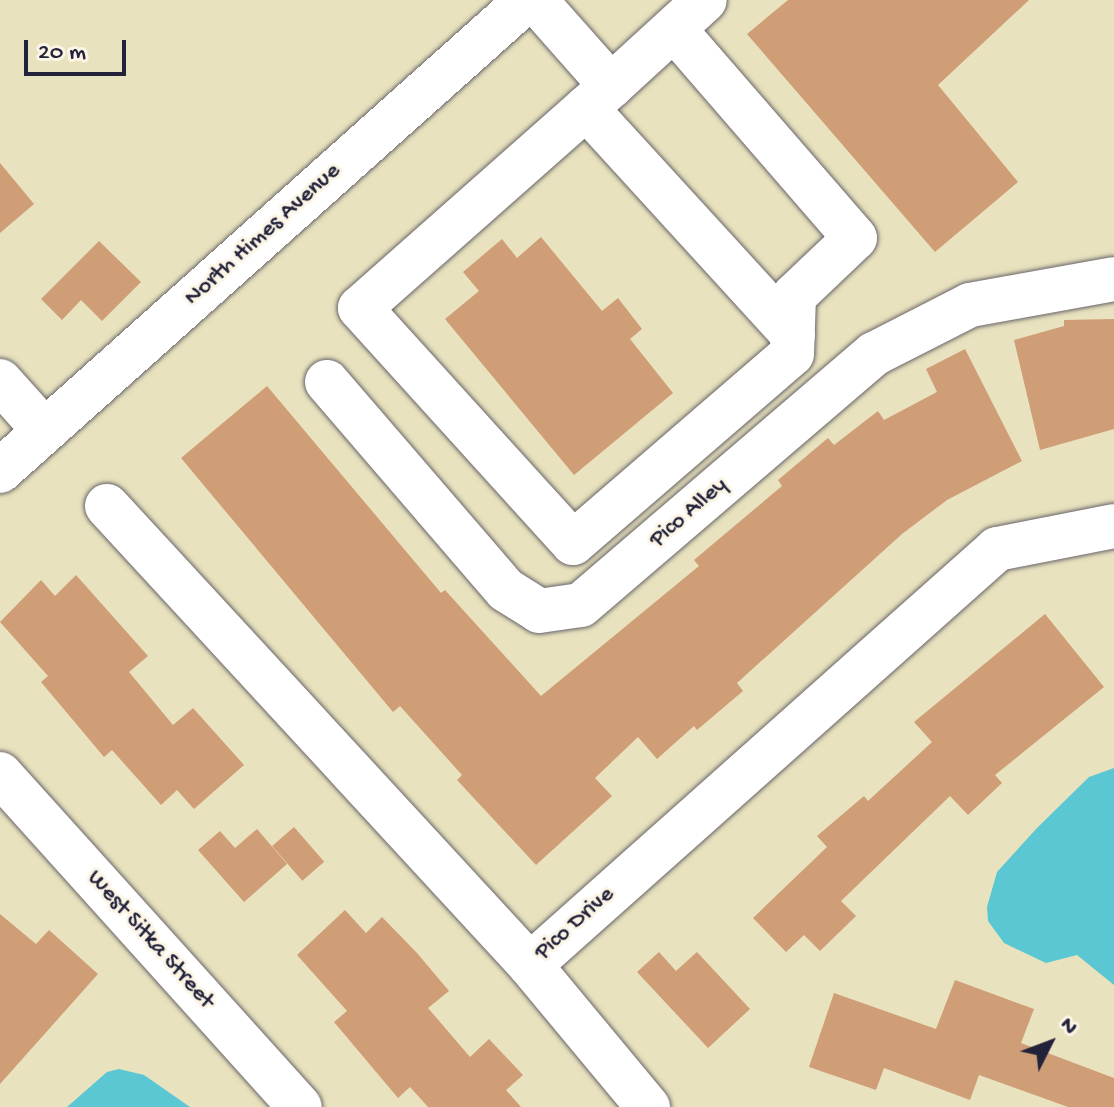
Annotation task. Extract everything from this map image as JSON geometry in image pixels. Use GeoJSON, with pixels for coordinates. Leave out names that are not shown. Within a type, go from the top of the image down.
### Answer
{"type":"FeatureCollection","features":[{"type":"Feature","properties":{"kind":"street","name":"North Himes Avenue"},"geometry":{"type":"LineString","coordinates":[[0,471],[43,429],[527,0]]}},
{"type":"Feature","properties":{"kind":"street"},"geometry":{"type":"LineString","coordinates":[[535,0],[598,97],[793,335]]}},
{"type":"Feature","properties":{"kind":"street"},"geometry":{"type":"LineString","coordinates":[[674,29],[855,238],[794,296],[792,354],[573,543],[360,308],[705,0]]}},
{"type":"Feature","properties":{"kind":"street","name":"Pico Alley"},"geometry":{"type":"LineString","coordinates":[[327,382],[506,590],[539,611],[581,605],[874,354],[970,305],[1114,279]]}},
{"type":"Feature","properties":{"kind":"street"},"geometry":{"type":"LineString","coordinates":[[0,381],[43,429]]}},
{"type":"Feature","properties":{"kind":"street","name":"Pico Drive"},"geometry":{"type":"LineString","coordinates":[[107,506],[530,965],[997,549],[1114,526]]}},
{"type":"Feature","properties":{"kind":"street","name":"West Sitka Street"},"geometry":{"type":"LineString","coordinates":[[0,774],[300,1107]]}},
{"type":"Feature","properties":{"kind":"street"},"geometry":{"type":"LineString","coordinates":[[530,965],[648,1107]]}},
{"type":"Feature","properties":{"kind":"water"},"geometry":{"type":"Polygon","coordinates":[[[1114,768],[1114,985],[1077,955],[1046,963],[1004,943],[988,921],[987,907],[997,872],[1037,828],[1089,777],[1114,768]]]}},
{"type":"Feature","properties":{"kind":"water"},"geometry":{"type":"Polygon","coordinates":[[[119,1069],[144,1075],[190,1107],[67,1107],[107,1072],[119,1069]]]}},
{"type":"Feature","properties":{"kind":"building"},"geometry":{"type":"Polygon","coordinates":[[[788,0],[1029,0],[938,85],[1018,182],[935,252],[747,34],[788,0]]]}},
{"type":"Feature","properties":{"kind":"building"},"geometry":{"type":"Polygon","coordinates":[[[0,163],[34,204],[0,233],[0,163]]]}},
{"type":"Feature","properties":{"kind":"building"},"geometry":{"type":"Polygon","coordinates":[[[541,237],[602,311],[618,298],[642,329],[630,339],[673,393],[574,475],[445,319],[479,291],[463,272],[502,239],[517,258],[541,237]]]}},
{"type":"Feature","properties":{"kind":"building"},"geometry":{"type":"Polygon","coordinates":[[[99,241],[141,282],[102,321],[81,300],[62,320],[41,299],[99,241]]]}},
{"type":"Feature","properties":{"kind":"building"},"geometry":{"type":"Polygon","coordinates":[[[1114,319],[1114,429],[1040,450],[1014,340],[1064,326],[1064,320],[1114,319]]]}},
{"type":"Feature","properties":{"kind":"building"},"geometry":{"type":"Polygon","coordinates":[[[965,349],[1022,461],[947,500],[902,534],[737,683],[743,691],[697,730],[694,726],[657,759],[638,737],[595,778],[612,796],[536,865],[457,780],[462,775],[400,706],[393,712],[181,458],[267,386],[441,593],[445,590],[541,696],[699,566],[694,560],[782,486],[778,480],[828,438],[834,445],[878,411],[884,420],[937,392],[926,369],[965,349]]]}},
{"type":"Feature","properties":{"kind":"building"},"geometry":{"type":"Polygon","coordinates":[[[76,575],[148,656],[129,672],[173,725],[193,708],[244,765],[194,809],[177,790],[161,805],[112,750],[104,757],[41,682],[48,676],[0,622],[41,580],[55,596],[76,575]]]}},
{"type":"Feature","properties":{"kind":"building"},"geometry":{"type":"Polygon","coordinates":[[[1045,614],[1104,687],[995,775],[1002,783],[968,815],[950,796],[841,901],[856,916],[820,951],[804,935],[786,952],[753,918],[827,847],[817,836],[864,796],[868,801],[932,742],[914,722],[1045,614]]]}},
{"type":"Feature","properties":{"kind":"building"},"geometry":{"type":"Polygon","coordinates":[[[294,827],[324,862],[302,881],[272,846],[294,827]]]}},
{"type":"Feature","properties":{"kind":"building"},"geometry":{"type":"Polygon","coordinates":[[[257,829],[287,864],[244,902],[198,850],[220,831],[235,848],[257,829]]]}},
{"type":"Feature","properties":{"kind":"building"},"geometry":{"type":"Polygon","coordinates":[[[345,910],[366,933],[382,917],[417,953],[449,991],[428,1008],[470,1057],[489,1039],[523,1075],[506,1090],[521,1107],[428,1107],[410,1087],[398,1098],[334,1022],[347,1011],[297,955],[345,910]]]}},
{"type":"Feature","properties":{"kind":"building"},"geometry":{"type":"Polygon","coordinates":[[[0,914],[36,944],[49,930],[98,974],[0,1084],[0,914]]]}},
{"type":"Feature","properties":{"kind":"building"},"geometry":{"type":"Polygon","coordinates":[[[659,952],[676,971],[697,952],[750,1009],[708,1048],[637,972],[659,952]]]}},
{"type":"Feature","properties":{"kind":"building"},"geometry":{"type":"Polygon","coordinates":[[[955,980],[1034,1009],[1021,1043],[1114,1078],[1114,1107],[1068,1107],[979,1075],[970,1100],[884,1068],[876,1090],[809,1067],[834,993],[936,1029],[955,980]]]}}]}
